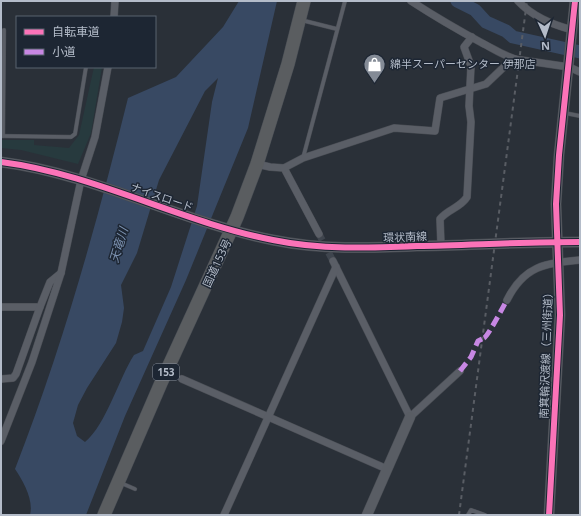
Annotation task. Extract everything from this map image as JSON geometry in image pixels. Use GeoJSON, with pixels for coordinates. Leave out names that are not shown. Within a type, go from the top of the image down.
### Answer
{"type":"FeatureCollection","features":[{"type":"Feature","properties":{"kind":"highway","name":"国道153号"},"geometry":{"type":"LineString","coordinates":[[104,515],[232,230],[257,164],[300,20],[304,1]]}},
{"type":"Feature","properties":{"kind":"street"},"geometry":{"type":"LineString","coordinates":[[114,16],[115,1]]}},
{"type":"Feature","properties":{"kind":"street"},"geometry":{"type":"LineString","coordinates":[[411,1],[432,16],[510,58],[569,65],[580,72]]}},
{"type":"Feature","properties":{"kind":"street"},"geometry":{"type":"LineString","coordinates":[[518,1],[526,10],[560,27],[575,31]]}},
{"type":"Feature","properties":{"kind":"street","name":"南箕輪沢渡線（三州街道）"},"geometry":{"type":"LineString","coordinates":[[550,515],[560,314],[556,204],[569,65],[575,31],[575,1]]}},
{"type":"Feature","properties":{"kind":"street"},"geometry":{"type":"LineString","coordinates":[[441,246],[440,219],[446,211],[461,205],[467,197],[472,122],[469,106],[471,66],[464,48],[472,37]]}},
{"type":"Feature","properties":{"kind":"street"},"geometry":{"type":"LineString","coordinates":[[257,164],[284,168],[303,158],[394,128],[435,131],[440,98],[486,84],[506,65],[510,58]]}},
{"type":"Feature","properties":{"kind":"street"},"geometry":{"type":"LineString","coordinates":[[1,441],[32,362],[61,273],[95,137],[108,68]]}},
{"type":"Feature","properties":{"kind":"street","name":"ナイスロード"},"geometry":{"type":"LineString","coordinates":[[1,162],[33,167],[83,181],[232,230]]}},
{"type":"Feature","properties":{"kind":"street"},"geometry":{"type":"LineString","coordinates":[[284,168],[319,234]]}},
{"type":"Feature","properties":{"kind":"street","name":"環状南線"},"geometry":{"type":"LineString","coordinates":[[232,230],[273,240],[317,246],[441,246],[580,242]]}},
{"type":"Feature","properties":{"kind":"street"},"geometry":{"type":"LineString","coordinates":[[507,300],[513,289],[534,270],[544,264],[580,260]]}},
{"type":"Feature","properties":{"kind":"street"},"geometry":{"type":"LineString","coordinates":[[224,515],[335,264],[410,417]]}},
{"type":"Feature","properties":{"kind":"street"},"geometry":{"type":"LineString","coordinates":[[1,379],[13,378],[16,374],[50,282],[61,273]]}},
{"type":"Feature","properties":{"kind":"street"},"geometry":{"type":"LineString","coordinates":[[1,307],[40,307]]}},
{"type":"Feature","properties":{"kind":"street"},"geometry":{"type":"LineString","coordinates":[[367,515],[410,417],[460,371]]}},
{"type":"Feature","properties":{"kind":"street"},"geometry":{"type":"LineString","coordinates":[[182,380],[387,469]]}},
{"type":"Feature","properties":{"kind":"lane"},"geometry":{"type":"LineString","coordinates":[[303,158],[345,1]]}},
{"type":"Feature","properties":{"kind":"lane"},"geometry":{"type":"LineString","coordinates":[[300,20],[337,29]]}},
{"type":"Feature","properties":{"kind":"lane"},"geometry":{"type":"LineString","coordinates":[[4,30],[2,136],[71,137],[75,134],[86,68]]}},
{"type":"Feature","properties":{"kind":"lane"},"geometry":{"type":"LineString","coordinates":[[564,113],[580,116]]}},
{"type":"Feature","properties":{"kind":"lane"},"geometry":{"type":"LineString","coordinates":[[118,482],[134,489]]}},
{"type":"Feature","properties":{"kind":"lane"},"geometry":{"type":"LineString","coordinates":[[468,515],[471,510],[485,515]]}},
{"type":"Feature","properties":{"kind":"green space"},"geometry":{"type":"Polygon","coordinates":[[[94,68],[102,68],[91,133],[78,164],[21,150],[1,148],[1,140],[34,140],[34,145],[69,148],[79,135],[94,68]]]}},
{"type":"Feature","properties":{"kind":"water","name":"天竜川"},"geometry":{"type":"Polygon","coordinates":[[[239,1],[277,1],[248,128],[186,280],[125,416],[86,515],[30,515],[31,509],[29,497],[15,469],[48,378],[78,285],[128,98],[176,77],[223,27],[239,1]],[[218,78],[205,91],[159,180],[137,253],[121,285],[124,308],[116,343],[87,388],[78,405],[73,423],[77,436],[85,442],[93,434],[106,413],[134,355],[143,351],[171,287],[197,206],[212,102],[218,78]]]}},
{"type":"Feature","properties":{"kind":"waterway"},"geometry":{"type":"LineString","coordinates":[[457,1],[475,10],[486,22],[506,31],[513,37],[580,52]]}},
{"type":"Feature","properties":{"kind":"tunnel"},"geometry":{"type":"LineString","coordinates":[[319,234],[333,261]]}},
{"type":"Feature","properties":{"kind":"railway"},"geometry":{"type":"LineString","coordinates":[[459,515],[527,1]]}},
{"type":"Feature","properties":{"kind":"marked path"},"geometry":{"type":"LineString","coordinates":[[484,338],[507,300]]}},
{"type":"Feature","properties":{"kind":"marked path"},"geometry":{"type":"LineString","coordinates":[[460,371],[471,357],[478,341],[482,339]]}},
{"type":"Feature","properties":{"kind":"cycle path"},"geometry":{"type":"LineString","coordinates":[[549,515],[560,315],[556,204],[559,155],[575,1]]}},
{"type":"Feature","properties":{"kind":"cycle path"},"geometry":{"type":"LineString","coordinates":[[1,162],[36,168],[70,177],[104,187],[204,222],[238,232],[291,243],[327,247],[363,248],[580,242]]}},
{"type":"Feature","properties":{"kind":"place","name":"綿半スーパーセンター 伊那店"},"geometry":{"type":"Point","coordinates":[375,84]}}]}
